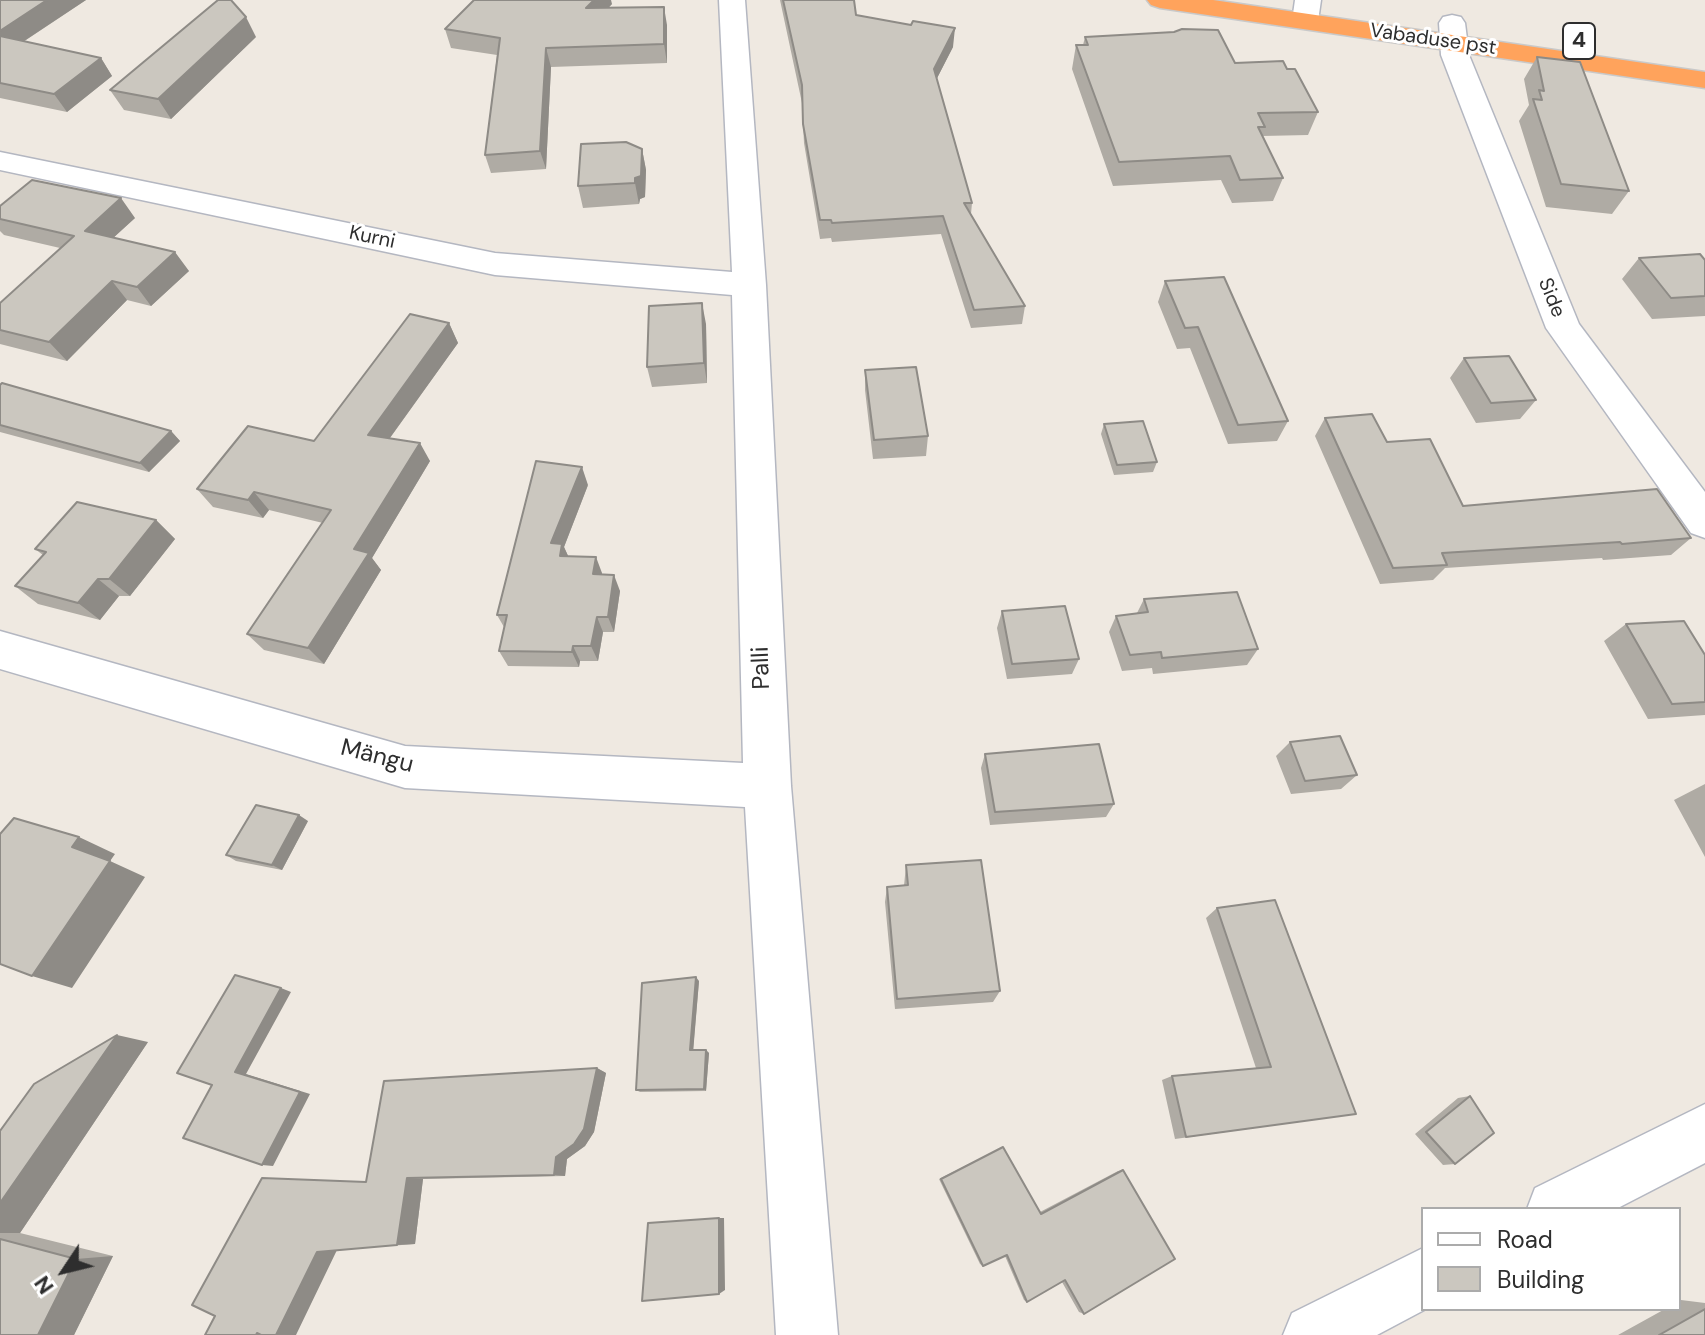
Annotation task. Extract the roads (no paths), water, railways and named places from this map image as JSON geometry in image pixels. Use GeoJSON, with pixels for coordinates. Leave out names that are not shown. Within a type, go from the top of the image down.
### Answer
{"type":"FeatureCollection","features":[{"type":"Feature","properties":{"kind":"highway","name":"Vabaduse pst"},"geometry":{"type":"LineString","coordinates":[[1160,0],[1302,6],[1705,80]]}},
{"type":"Feature","properties":{"kind":"highway","name":"Vabaduse pst"},"geometry":{"type":"LineString","coordinates":[[1453,33],[1705,60]]}},
{"type":"Feature","properties":{"kind":"street","name":"Palli"},"geometry":{"type":"LineString","coordinates":[[732,0],[749,285],[767,786],[807,1335]]}},
{"type":"Feature","properties":{"kind":"street","name":"Side"},"geometry":{"type":"LineString","coordinates":[[1453,33],[1563,328],[1705,522]]}},
{"type":"Feature","properties":{"kind":"street","name":"Kurni"},"geometry":{"type":"LineString","coordinates":[[0,161],[495,264],[749,285]]}},
{"type":"Feature","properties":{"kind":"street","name":"Mängu"},"geometry":{"type":"LineString","coordinates":[[0,650],[405,767],[767,786]]}},
{"type":"Feature","properties":{"kind":"street"},"geometry":{"type":"LineString","coordinates":[[1560,1207],[1705,1132]]}},
{"type":"Feature","properties":{"kind":"street"},"geometry":{"type":"LineString","coordinates":[[1314,1335],[1421,1279]]}}]}
